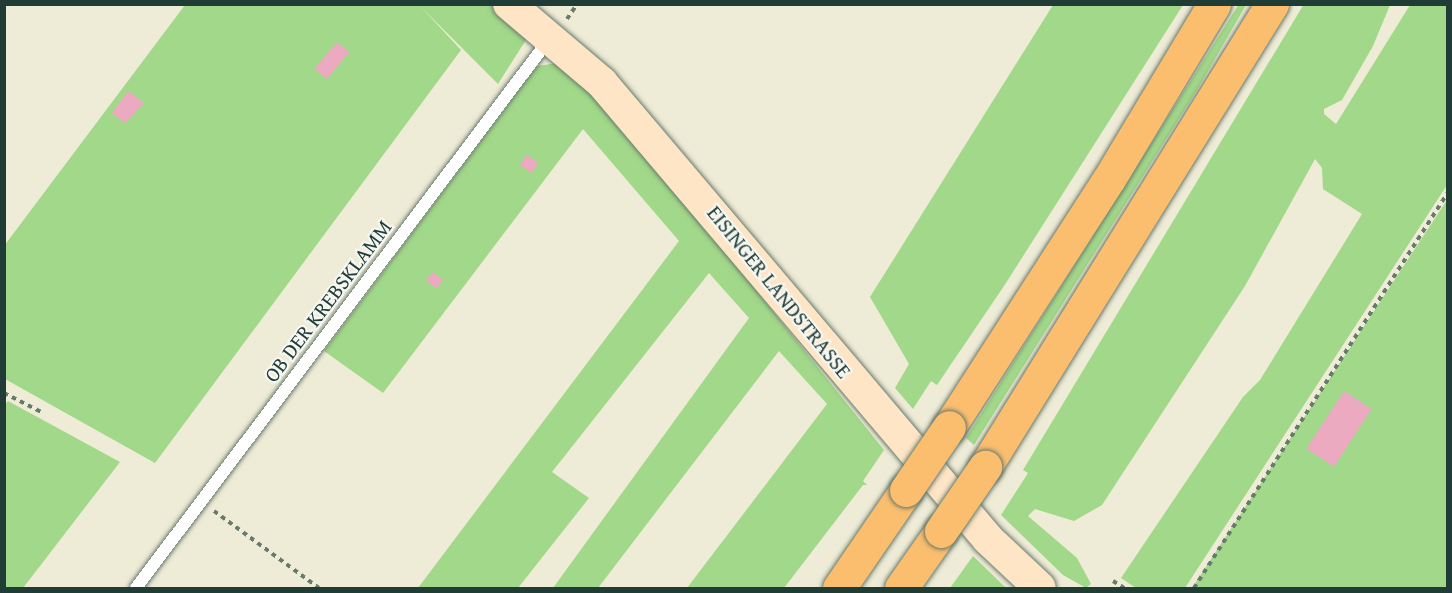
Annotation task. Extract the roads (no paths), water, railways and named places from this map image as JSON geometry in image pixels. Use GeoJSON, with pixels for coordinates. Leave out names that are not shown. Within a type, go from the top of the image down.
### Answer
{"type":"FeatureCollection","features":[{"type":"Feature","properties":{"kind":"highway"},"geometry":{"type":"LineString","coordinates":[[839,588],[949,427],[1109,179],[1214,4]]}},
{"type":"Feature","properties":{"kind":"highway"},"geometry":{"type":"LineString","coordinates":[[901,588],[985,467],[1272,4]]}},
{"type":"Feature","properties":{"kind":"main road","name":"EISINGER LANDSTRASSE"},"geometry":{"type":"LineString","coordinates":[[509,4],[551,37],[602,83],[988,539],[1040,588]]}},
{"type":"Feature","properties":{"kind":"lane","name":"OB DER KREBSKLAMM"},"geometry":{"type":"LineString","coordinates":[[136,588],[551,37]]}}]}
